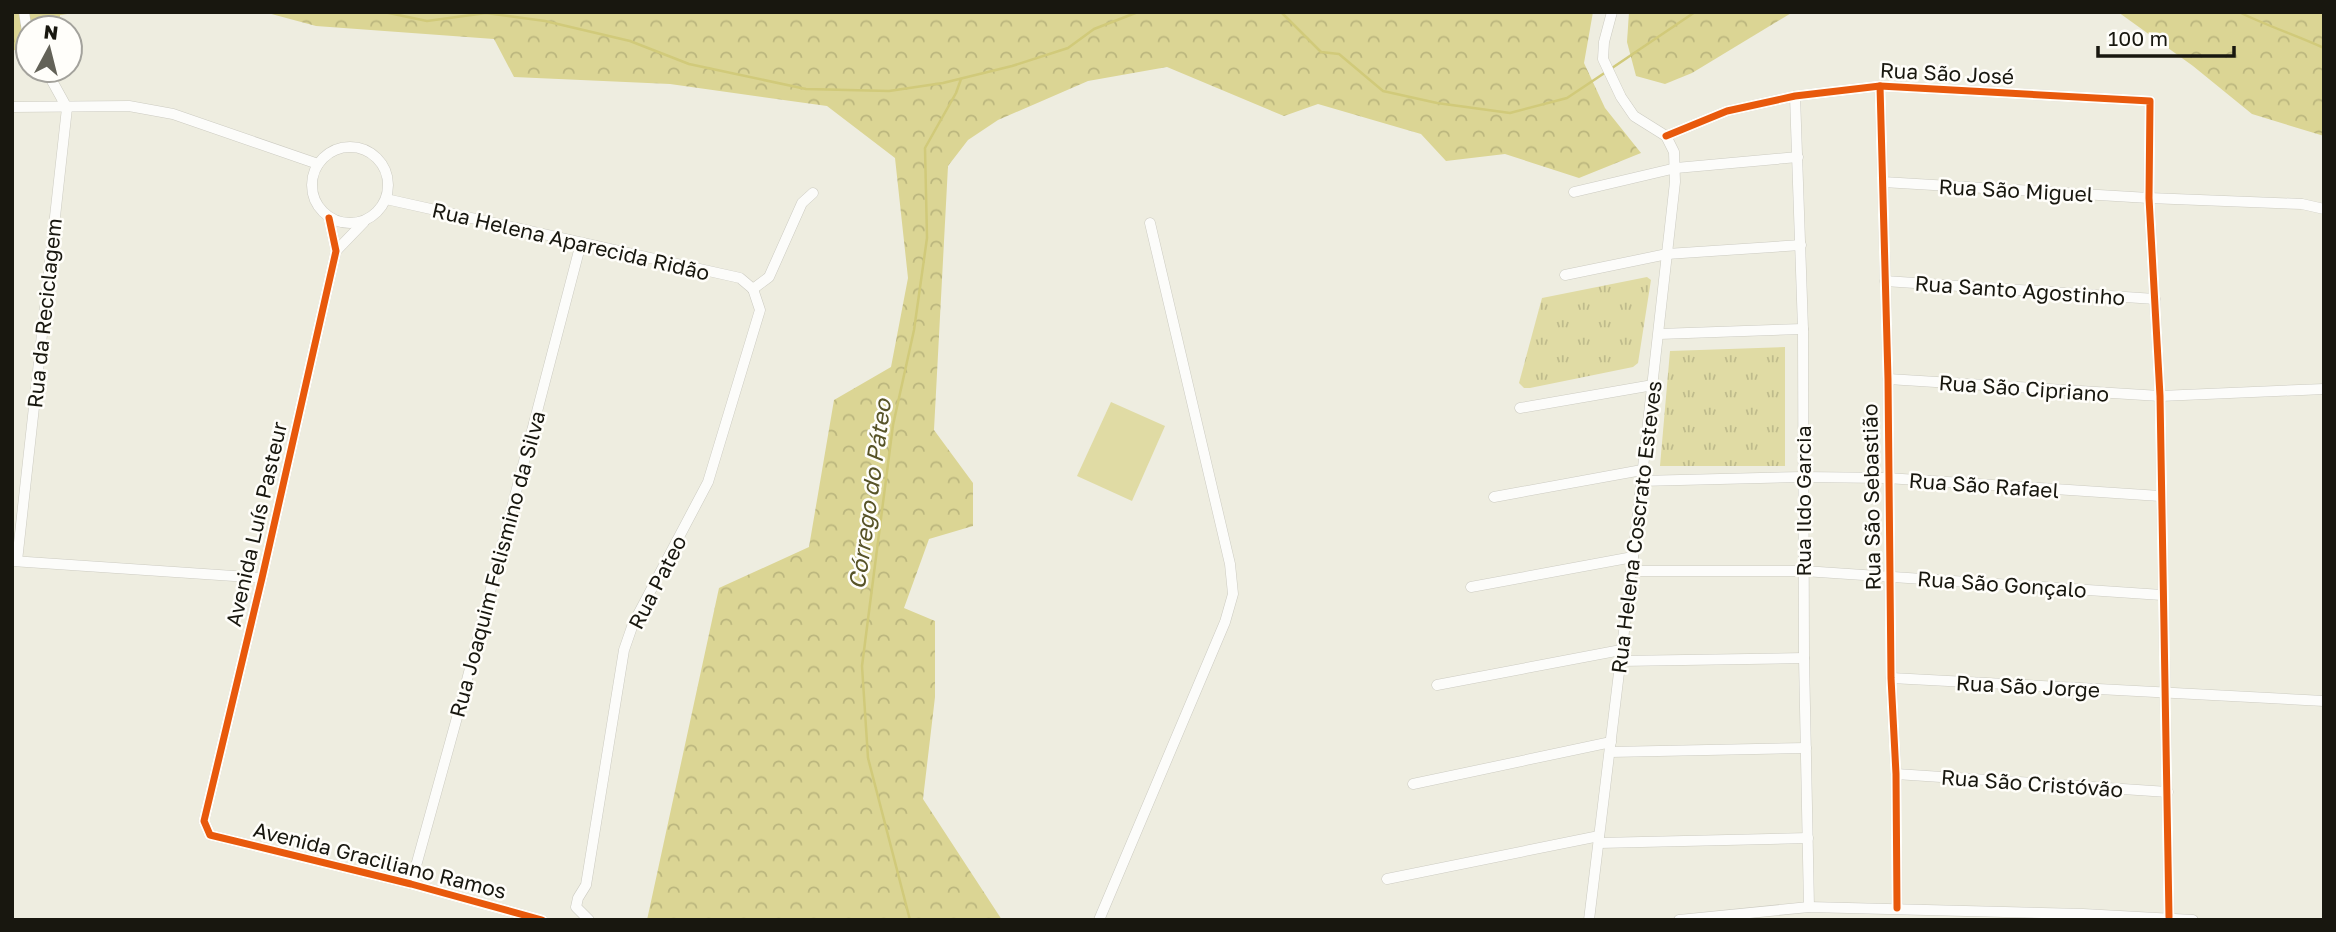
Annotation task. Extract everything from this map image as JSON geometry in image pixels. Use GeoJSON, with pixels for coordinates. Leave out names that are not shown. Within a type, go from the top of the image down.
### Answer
{"type":"FeatureCollection","features":[{"type":"Feature","properties":{"kind":"street"},"geometry":{"type":"LineString","coordinates":[[1612,12],[1604,42],[1603,59],[1634,116],[1666,136]]}},
{"type":"Feature","properties":{"kind":"street"},"geometry":{"type":"LineString","coordinates":[[54,84],[67,108]]}},
{"type":"Feature","properties":{"kind":"street","name":"Rua São José"},"geometry":{"type":"LineString","coordinates":[[1666,136],[1727,111],[1795,96],[1880,86],[2150,101],[2150,198]]}},
{"type":"Feature","properties":{"kind":"street","name":"Rua São Sebastião"},"geometry":{"type":"LineString","coordinates":[[1880,86],[1897,908]]}},
{"type":"Feature","properties":{"kind":"street","name":"Rua Ildo Garcia"},"geometry":{"type":"LineString","coordinates":[[1795,96],[1803,328],[1804,658],[1809,907]]}},
{"type":"Feature","properties":{"kind":"street"},"geometry":{"type":"LineString","coordinates":[[12,107],[129,106],[173,114],[318,164]]}},
{"type":"Feature","properties":{"kind":"street","name":"Rua da Reciclagem"},"geometry":{"type":"LineString","coordinates":[[14,561],[67,108]]}},
{"type":"Feature","properties":{"kind":"street","name":"Rua Helena Coscrato Esteves"},"geometry":{"type":"LineString","coordinates":[[1589,920],[1659,334],[1676,168],[1674,152],[1666,136]]}},
{"type":"Feature","properties":{"kind":"street"},"geometry":{"type":"LineString","coordinates":[[335,251],[381,209],[389,186],[387,173],[380,161],[370,152],[344,147],[331,152],[318,164],[311,184],[313,197],[319,209],[329,218],[342,223],[364,222]]}},
{"type":"Feature","properties":{"kind":"street"},"geometry":{"type":"LineString","coordinates":[[1574,192],[1676,168],[1798,157]]}},
{"type":"Feature","properties":{"kind":"street","name":"Rua São Miguel"},"geometry":{"type":"LineString","coordinates":[[1883,182],[2302,204],[2324,209]]}},
{"type":"Feature","properties":{"kind":"street"},"geometry":{"type":"LineString","coordinates":[[753,289],[769,277],[802,203],[813,193]]}},
{"type":"Feature","properties":{"kind":"street"},"geometry":{"type":"LineString","coordinates":[[2150,198],[2160,396],[2169,917]]}},
{"type":"Feature","properties":{"kind":"street","name":"Rua Helena Aparecida Ridão"},"geometry":{"type":"LineString","coordinates":[[386,199],[740,278],[753,289]]}},
{"type":"Feature","properties":{"kind":"street","name":"Avenida Luís Pasteur"},"geometry":{"type":"LineString","coordinates":[[210,835],[204,821],[335,251],[329,218]]}},
{"type":"Feature","properties":{"kind":"street"},"geometry":{"type":"LineString","coordinates":[[1099,920],[1225,622],[1233,594],[1230,564],[1150,223]]}},
{"type":"Feature","properties":{"kind":"street","name":"Rua Joaquim Felismino da Silva"},"geometry":{"type":"LineString","coordinates":[[411,884],[461,703],[580,243]]}},
{"type":"Feature","properties":{"kind":"street"},"geometry":{"type":"LineString","coordinates":[[1565,275],[1667,254],[1801,245]]}},
{"type":"Feature","properties":{"kind":"street","name":"Rua Santo Agostinho"},"geometry":{"type":"LineString","coordinates":[[1885,281],[2155,299]]}},
{"type":"Feature","properties":{"kind":"street","name":"Rua Pateo"},"geometry":{"type":"LineString","coordinates":[[589,920],[576,906],[586,885],[624,650],[633,624],[708,482],[760,310],[753,289]]}},
{"type":"Feature","properties":{"kind":"street"},"geometry":{"type":"LineString","coordinates":[[1659,334],[1803,328]]}},
{"type":"Feature","properties":{"kind":"street","name":"Rua São Cipriano"},"geometry":{"type":"LineString","coordinates":[[1888,379],[2160,396],[2324,389]]}},
{"type":"Feature","properties":{"kind":"street"},"geometry":{"type":"LineString","coordinates":[[1520,408],[1653,384]]}},
{"type":"Feature","properties":{"kind":"street"},"geometry":{"type":"LineString","coordinates":[[1494,497],[1642,470]]}},
{"type":"Feature","properties":{"kind":"street","name":"Rua São Rafael"},"geometry":{"type":"LineString","coordinates":[[1640,481],[1887,478],[2160,496]]}},
{"type":"Feature","properties":{"kind":"street"},"geometry":{"type":"LineString","coordinates":[[1472,587],[1633,557]]}},
{"type":"Feature","properties":{"kind":"street"},"geometry":{"type":"LineString","coordinates":[[14,561],[262,578]]}},
{"type":"Feature","properties":{"kind":"street","name":"Rua São Gonçalo"},"geometry":{"type":"LineString","coordinates":[[1631,571],[1804,571],[2162,595]]}},
{"type":"Feature","properties":{"kind":"street"},"geometry":{"type":"LineString","coordinates":[[1437,685],[1621,655],[1804,658]]}},
{"type":"Feature","properties":{"kind":"street","name":"Rua São Jorge"},"geometry":{"type":"LineString","coordinates":[[1891,678],[2324,701]]}},
{"type":"Feature","properties":{"kind":"street"},"geometry":{"type":"LineString","coordinates":[[1413,784],[1610,747],[1806,748]]}},
{"type":"Feature","properties":{"kind":"street","name":"Rua São Cristóvão"},"geometry":{"type":"LineString","coordinates":[[1896,774],[2168,792]]}},
{"type":"Feature","properties":{"kind":"street","name":"Avenida Graciliano Ramos"},"geometry":{"type":"LineString","coordinates":[[210,835],[411,884],[542,920]]}},
{"type":"Feature","properties":{"kind":"street"},"geometry":{"type":"LineString","coordinates":[[1387,879],[1599,839],[1808,838]]}},
{"type":"Feature","properties":{"kind":"street"},"geometry":{"type":"LineString","coordinates":[[1679,920],[1809,907],[1897,908],[2083,917],[2169,917],[2193,920]]}},
{"type":"Feature","properties":{"kind":"green space"},"geometry":{"type":"Polygon","coordinates":[[[12,12],[82,12],[14,14],[12,50],[12,12]]]}},
{"type":"Feature","properties":{"kind":"green space"},"geometry":{"type":"Polygon","coordinates":[[[264,12],[1593,12],[1584,63],[1605,108],[1641,153],[1579,178],[1505,154],[1446,161],[1421,134],[1318,104],[1284,116],[1167,67],[1088,81],[998,120],[968,140],[948,166],[934,430],[973,483],[973,526],[929,539],[904,608],[935,621],[935,697],[923,799],[1002,920],[647,920],[719,588],[809,547],[834,400],[891,367],[908,278],[895,158],[827,106],[670,84],[514,77],[494,39],[316,26],[264,12]]]}},
{"type":"Feature","properties":{"kind":"green space"},"geometry":{"type":"Polygon","coordinates":[[[1629,12],[1793,12],[1692,73],[1665,84],[1636,76],[1627,42],[1629,12]]]}},
{"type":"Feature","properties":{"kind":"green space"},"geometry":{"type":"Polygon","coordinates":[[[2118,12],[2324,12],[2324,136],[2252,114],[2193,66],[2118,12]]]}},
{"type":"Feature","properties":{"kind":"green space"},"geometry":{"type":"Polygon","coordinates":[[[1647,277],[1651,280],[1638,363],[1633,367],[1530,388],[1524,388],[1519,383],[1542,298],[1647,277]]]}},
{"type":"Feature","properties":{"kind":"green space"},"geometry":{"type":"Polygon","coordinates":[[[1785,347],[1785,466],[1660,466],[1670,351],[1785,347]]]}},
{"type":"Feature","properties":{"kind":"green space"},"geometry":{"type":"Polygon","coordinates":[[[1111,402],[1165,426],[1132,501],[1077,476],[1111,402]]]}},
{"type":"Feature","properties":{"kind":"waterway"},"geometry":{"type":"LineString","coordinates":[[384,12],[427,21],[486,13],[545,21],[630,41],[689,64],[806,89],[889,91],[943,83],[1012,66],[1068,48],[1094,29],[1138,12]]}},
{"type":"Feature","properties":{"kind":"waterway"},"geometry":{"type":"LineString","coordinates":[[1281,12],[1321,52],[1339,54],[1383,91],[1437,103],[1510,113],[1567,98],[1606,72]]}},
{"type":"Feature","properties":{"kind":"waterway"},"geometry":{"type":"LineString","coordinates":[[1612,68],[1695,12]]}},
{"type":"Feature","properties":{"kind":"waterway"},"geometry":{"type":"LineString","coordinates":[[2239,12],[2324,48]]}},
{"type":"Feature","properties":{"kind":"waterway","name":"Córrego do Páteo"},"geometry":{"type":"LineString","coordinates":[[910,920],[868,758],[862,666],[893,425],[914,330],[927,238],[925,148],[961,79]]}},
{"type":"Feature","properties":{"kind":"cycle path"},"geometry":{"type":"LineString","coordinates":[[1880,86],[1897,908]]}},
{"type":"Feature","properties":{"kind":"cycle path"},"geometry":{"type":"LineString","coordinates":[[1666,136],[1727,111],[1795,96],[1880,86],[2150,101],[2149,198],[2160,396],[2169,917]]}},
{"type":"Feature","properties":{"kind":"cycle path"},"geometry":{"type":"LineString","coordinates":[[329,218],[336,251],[204,821],[210,835],[411,884],[542,920]]}}]}
